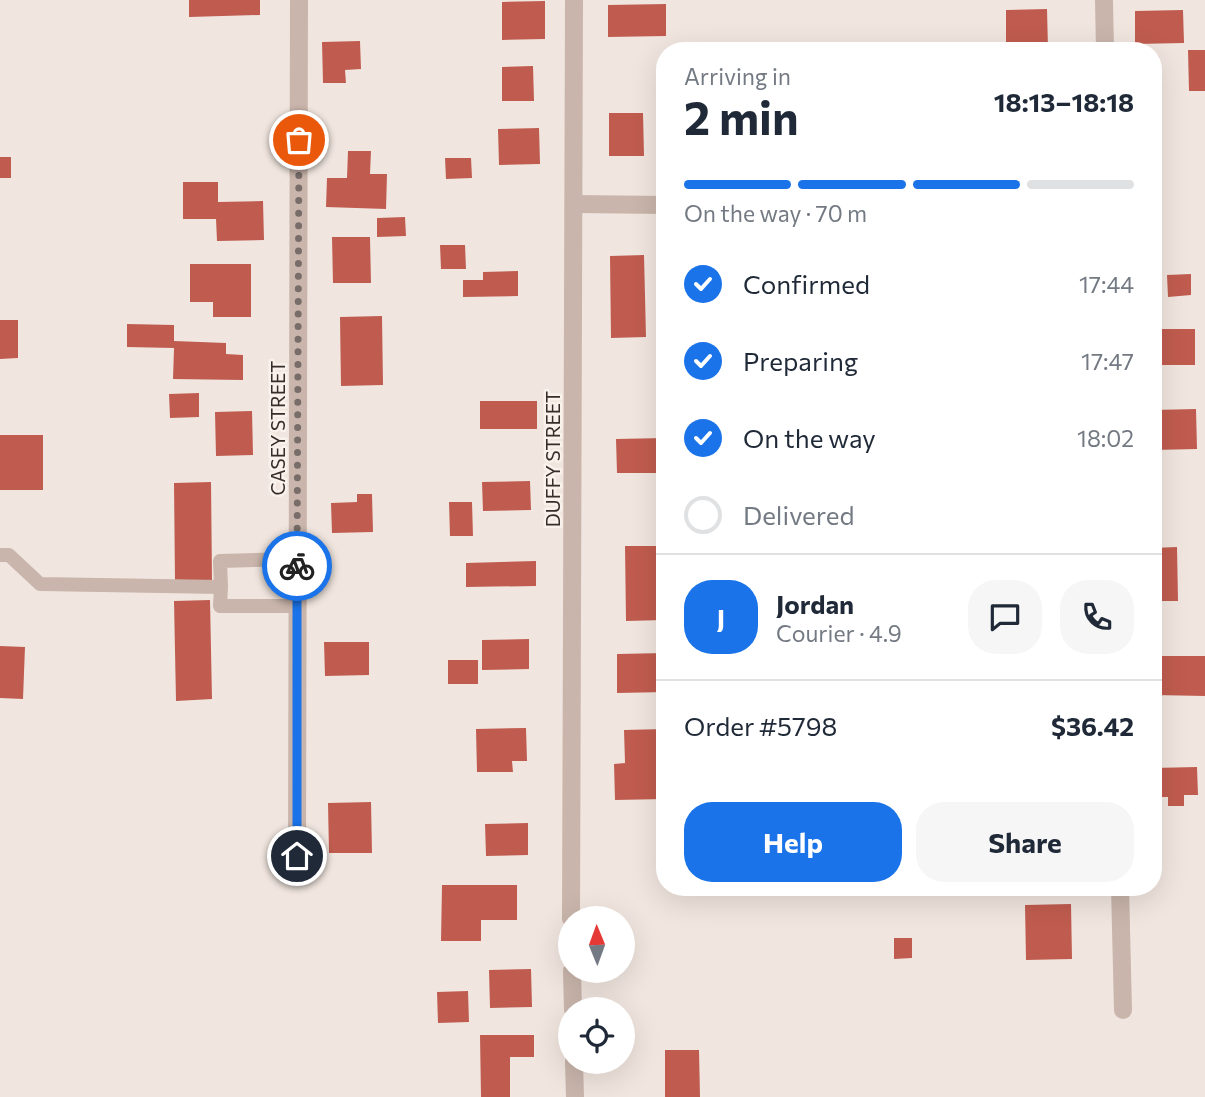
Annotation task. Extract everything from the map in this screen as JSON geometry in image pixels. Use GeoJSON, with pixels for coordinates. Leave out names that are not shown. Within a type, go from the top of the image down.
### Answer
{"type":"FeatureCollection","features":[{"type":"Feature","properties":{"kind":"street","name":"CASEY STREET"},"geometry":{"type":"LineString","coordinates":[[297,856],[299,0]]}},
{"type":"Feature","properties":{"kind":"street","name":"DUFFY STREET"},"geometry":{"type":"LineString","coordinates":[[571,906],[574,0]]}},
{"type":"Feature","properties":{"kind":"street"},"geometry":{"type":"LineString","coordinates":[[1104,0],[1105,42]]}},
{"type":"Feature","properties":{"kind":"street"},"geometry":{"type":"LineString","coordinates":[[575,204],[656,205]]}},
{"type":"Feature","properties":{"kind":"street"},"geometry":{"type":"LineString","coordinates":[[1121,896],[1123,1010]]}},
{"type":"Feature","properties":{"kind":"street"},"geometry":{"type":"LineString","coordinates":[[574,1074],[575,1097]]}},
{"type":"Feature","properties":{"kind":"lane"},"geometry":{"type":"LineString","coordinates":[[0,555],[9,555],[40,584],[221,587]]}},
{"type":"Feature","properties":{"kind":"lane"},"geometry":{"type":"LineString","coordinates":[[297,606],[220,606],[220,561],[298,559]]}},
{"type":"Feature","properties":{"kind":"building"},"geometry":{"type":"Polygon","coordinates":[[[189,0],[260,0],[260,15],[189,17],[189,0]]]}},
{"type":"Feature","properties":{"kind":"building"},"geometry":{"type":"Polygon","coordinates":[[[545,1],[545,39],[502,40],[502,2],[545,1]]]}},
{"type":"Feature","properties":{"kind":"building"},"geometry":{"type":"Polygon","coordinates":[[[666,4],[666,36],[608,37],[608,5],[666,4]]]}},
{"type":"Feature","properties":{"kind":"building"},"geometry":{"type":"Polygon","coordinates":[[[1047,9],[1048,42],[1006,42],[1006,10],[1047,9]]]}},
{"type":"Feature","properties":{"kind":"building"},"geometry":{"type":"Polygon","coordinates":[[[1183,10],[1184,43],[1135,42],[1135,11],[1183,10]]]}},
{"type":"Feature","properties":{"kind":"building"},"geometry":{"type":"Polygon","coordinates":[[[360,41],[361,69],[345,70],[346,83],[323,83],[322,42],[360,41]]]}},
{"type":"Feature","properties":{"kind":"building"},"geometry":{"type":"Polygon","coordinates":[[[1188,50],[1205,50],[1205,91],[1189,91],[1188,50]]]}},
{"type":"Feature","properties":{"kind":"building"},"geometry":{"type":"Polygon","coordinates":[[[533,66],[534,101],[502,101],[502,67],[533,66]]]}},
{"type":"Feature","properties":{"kind":"building"},"geometry":{"type":"Polygon","coordinates":[[[609,113],[643,113],[644,156],[609,156],[609,113]]]}},
{"type":"Feature","properties":{"kind":"building"},"geometry":{"type":"Polygon","coordinates":[[[539,128],[540,164],[499,165],[498,129],[539,128]]]}},
{"type":"Feature","properties":{"kind":"building"},"geometry":{"type":"Polygon","coordinates":[[[348,151],[371,151],[370,174],[387,174],[386,209],[326,207],[327,178],[347,178],[348,151]]]}},
{"type":"Feature","properties":{"kind":"building"},"geometry":{"type":"Polygon","coordinates":[[[0,157],[11,157],[11,178],[0,178],[0,157]]]}},
{"type":"Feature","properties":{"kind":"building"},"geometry":{"type":"Polygon","coordinates":[[[445,158],[471,158],[472,178],[446,179],[445,158]]]}},
{"type":"Feature","properties":{"kind":"building"},"geometry":{"type":"Polygon","coordinates":[[[183,182],[218,182],[218,202],[263,201],[264,240],[217,241],[216,219],[183,219],[183,182]]]}},
{"type":"Feature","properties":{"kind":"building"},"geometry":{"type":"Polygon","coordinates":[[[405,217],[406,236],[377,237],[377,218],[405,217]]]}},
{"type":"Feature","properties":{"kind":"building"},"geometry":{"type":"Polygon","coordinates":[[[332,237],[370,237],[371,283],[333,283],[332,237]]]}},
{"type":"Feature","properties":{"kind":"building"},"geometry":{"type":"Polygon","coordinates":[[[440,245],[465,245],[466,269],[441,269],[440,245]]]}},
{"type":"Feature","properties":{"kind":"building"},"geometry":{"type":"Polygon","coordinates":[[[644,255],[646,337],[611,338],[610,256],[644,255]]]}},
{"type":"Feature","properties":{"kind":"building"},"geometry":{"type":"Polygon","coordinates":[[[190,264],[251,264],[251,317],[213,317],[213,302],[190,302],[190,264]]]}},
{"type":"Feature","properties":{"kind":"building"},"geometry":{"type":"Polygon","coordinates":[[[518,271],[518,296],[463,297],[463,280],[483,280],[483,272],[518,271]]]}},
{"type":"Feature","properties":{"kind":"building"},"geometry":{"type":"Polygon","coordinates":[[[1191,274],[1191,295],[1168,297],[1167,275],[1191,274]]]}},
{"type":"Feature","properties":{"kind":"building"},"geometry":{"type":"Polygon","coordinates":[[[382,316],[383,385],[341,386],[340,317],[382,316]]]}},
{"type":"Feature","properties":{"kind":"building"},"geometry":{"type":"Polygon","coordinates":[[[0,320],[18,320],[18,358],[0,359],[0,320]]]}},
{"type":"Feature","properties":{"kind":"building"},"geometry":{"type":"Polygon","coordinates":[[[127,324],[174,325],[174,341],[226,343],[226,354],[243,355],[243,380],[173,379],[174,348],[127,347],[127,324]]]}},
{"type":"Feature","properties":{"kind":"building"},"geometry":{"type":"Polygon","coordinates":[[[1162,329],[1195,329],[1195,365],[1162,365],[1162,329]]]}},
{"type":"Feature","properties":{"kind":"building"},"geometry":{"type":"Polygon","coordinates":[[[199,393],[199,417],[170,418],[169,394],[199,393]]]}},
{"type":"Feature","properties":{"kind":"building"},"geometry":{"type":"Polygon","coordinates":[[[480,401],[537,401],[537,429],[480,429],[480,401]]]}},
{"type":"Feature","properties":{"kind":"building"},"geometry":{"type":"Polygon","coordinates":[[[1196,409],[1197,449],[1162,450],[1162,410],[1196,409]]]}},
{"type":"Feature","properties":{"kind":"building"},"geometry":{"type":"Polygon","coordinates":[[[252,411],[253,455],[216,456],[215,412],[252,411]]]}},
{"type":"Feature","properties":{"kind":"building"},"geometry":{"type":"Polygon","coordinates":[[[0,435],[43,435],[43,490],[0,490],[0,435]]]}},
{"type":"Feature","properties":{"kind":"building"},"geometry":{"type":"Polygon","coordinates":[[[656,438],[656,473],[617,473],[616,439],[656,438]]]}},
{"type":"Feature","properties":{"kind":"building"},"geometry":{"type":"Polygon","coordinates":[[[530,481],[531,510],[483,511],[482,482],[530,481]]]}},
{"type":"Feature","properties":{"kind":"building"},"geometry":{"type":"Polygon","coordinates":[[[211,482],[212,581],[175,582],[174,483],[211,482]]]}},
{"type":"Feature","properties":{"kind":"building"},"geometry":{"type":"Polygon","coordinates":[[[357,494],[372,494],[373,532],[332,533],[331,503],[357,502],[357,494]]]}},
{"type":"Feature","properties":{"kind":"building"},"geometry":{"type":"Polygon","coordinates":[[[449,502],[472,502],[473,536],[450,536],[449,502]]]}},
{"type":"Feature","properties":{"kind":"building"},"geometry":{"type":"Polygon","coordinates":[[[625,546],[656,546],[656,620],[626,621],[625,546]]]}},
{"type":"Feature","properties":{"kind":"building"},"geometry":{"type":"Polygon","coordinates":[[[1177,547],[1178,601],[1162,601],[1162,548],[1177,547]]]}},
{"type":"Feature","properties":{"kind":"building"},"geometry":{"type":"Polygon","coordinates":[[[536,561],[536,586],[466,587],[466,563],[536,561]]]}},
{"type":"Feature","properties":{"kind":"building"},"geometry":{"type":"Polygon","coordinates":[[[210,600],[212,699],[176,701],[174,601],[210,600]]]}},
{"type":"Feature","properties":{"kind":"building"},"geometry":{"type":"Polygon","coordinates":[[[529,639],[529,669],[482,670],[482,640],[529,639]]]}},
{"type":"Feature","properties":{"kind":"building"},"geometry":{"type":"Polygon","coordinates":[[[324,642],[369,642],[369,675],[325,676],[324,642]]]}},
{"type":"Feature","properties":{"kind":"building"},"geometry":{"type":"Polygon","coordinates":[[[0,646],[25,647],[23,699],[0,698],[0,646]]]}},
{"type":"Feature","properties":{"kind":"building"},"geometry":{"type":"Polygon","coordinates":[[[656,653],[656,692],[617,693],[617,654],[656,653]]]}},
{"type":"Feature","properties":{"kind":"building"},"geometry":{"type":"Polygon","coordinates":[[[1162,656],[1205,656],[1205,696],[1162,695],[1162,656]]]}},
{"type":"Feature","properties":{"kind":"building"},"geometry":{"type":"Polygon","coordinates":[[[448,660],[478,660],[478,684],[448,684],[448,660]]]}},
{"type":"Feature","properties":{"kind":"building"},"geometry":{"type":"Polygon","coordinates":[[[526,728],[527,761],[512,761],[513,772],[477,772],[476,729],[526,728]]]}},
{"type":"Feature","properties":{"kind":"building"},"geometry":{"type":"Polygon","coordinates":[[[656,729],[656,799],[615,800],[614,764],[625,763],[624,730],[656,729]]]}},
{"type":"Feature","properties":{"kind":"building"},"geometry":{"type":"Polygon","coordinates":[[[1197,767],[1198,795],[1184,795],[1184,806],[1168,806],[1168,797],[1162,797],[1162,768],[1197,767]]]}},
{"type":"Feature","properties":{"kind":"building"},"geometry":{"type":"Polygon","coordinates":[[[371,802],[372,853],[329,853],[328,803],[371,802]]]}},
{"type":"Feature","properties":{"kind":"building"},"geometry":{"type":"Polygon","coordinates":[[[528,823],[528,855],[486,856],[485,824],[528,823]]]}},
{"type":"Feature","properties":{"kind":"building"},"geometry":{"type":"Polygon","coordinates":[[[442,885],[517,885],[517,920],[481,920],[481,941],[441,941],[442,885]]]}},
{"type":"Feature","properties":{"kind":"building"},"geometry":{"type":"Polygon","coordinates":[[[1071,904],[1072,959],[1026,960],[1025,905],[1071,904]]]}},
{"type":"Feature","properties":{"kind":"building"},"geometry":{"type":"Polygon","coordinates":[[[894,938],[912,938],[912,958],[894,959],[894,938]]]}},
{"type":"Feature","properties":{"kind":"building"},"geometry":{"type":"Polygon","coordinates":[[[531,969],[532,1007],[490,1008],[489,970],[531,969]]]}},
{"type":"Feature","properties":{"kind":"building"},"geometry":{"type":"Polygon","coordinates":[[[468,991],[469,1022],[438,1023],[437,992],[468,991]]]}},
{"type":"Feature","properties":{"kind":"building"},"geometry":{"type":"Polygon","coordinates":[[[480,1035],[534,1035],[534,1057],[510,1057],[510,1097],[481,1097],[480,1035]]]}},
{"type":"Feature","properties":{"kind":"building"},"geometry":{"type":"Polygon","coordinates":[[[665,1050],[699,1050],[700,1097],[665,1097],[665,1050]]]}},
{"type":"Feature","properties":{"kind":"way so far"},"geometry":{"type":"LineString","coordinates":[[297,566],[299,140]]}},
{"type":"Feature","properties":{"kind":"route"},"geometry":{"type":"LineString","coordinates":[[297,566],[297,856]]}}]}
